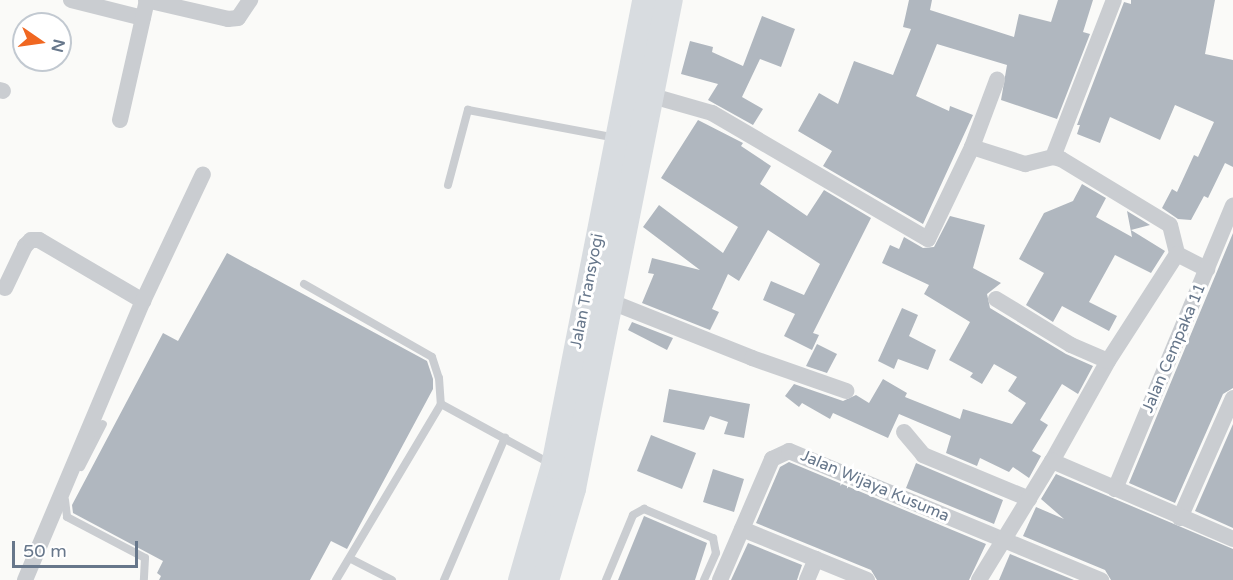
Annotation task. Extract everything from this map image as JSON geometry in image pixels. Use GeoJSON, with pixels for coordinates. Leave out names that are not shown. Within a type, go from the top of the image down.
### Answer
{"type":"FeatureCollection","features":[{"type":"Feature","properties":{"kind":"highway","name":"Jalan Transyogi"},"geometry":{"type":"LineString","coordinates":[[520,580],[554,465],[616,138],[645,0]]}},
{"type":"Feature","properties":{"kind":"highway","name":"Jalan Transyogi"},"geometry":{"type":"LineString","coordinates":[[545,580],[572,488],[669,0]]}},
{"type":"Feature","properties":{"kind":"street"},"geometry":{"type":"LineString","coordinates":[[71,0],[143,18]]}},
{"type":"Feature","properties":{"kind":"street"},"geometry":{"type":"LineString","coordinates":[[120,120],[147,0],[233,19],[244,12],[250,0]]}},
{"type":"Feature","properties":{"kind":"street"},"geometry":{"type":"LineString","coordinates":[[1053,156],[1114,0]]}},
{"type":"Feature","properties":{"kind":"street"},"geometry":{"type":"LineString","coordinates":[[649,95],[712,113],[928,239],[972,147],[997,80]]}},
{"type":"Feature","properties":{"kind":"street"},"geometry":{"type":"LineString","coordinates":[[972,147],[1025,164],[1053,156],[1170,225],[1177,254],[1108,361],[1052,461],[1029,499],[1001,538],[979,580]]}},
{"type":"Feature","properties":{"kind":"street"},"geometry":{"type":"LineString","coordinates":[[26,580],[143,301],[203,174]]}},
{"type":"Feature","properties":{"kind":"street","name":"Jalan Cempaka 11"},"geometry":{"type":"LineString","coordinates":[[1115,489],[1233,206]]}},
{"type":"Feature","properties":{"kind":"street"},"geometry":{"type":"LineString","coordinates":[[5,288],[25,246],[31,240],[39,240],[143,301]]}},
{"type":"Feature","properties":{"kind":"street"},"geometry":{"type":"LineString","coordinates":[[1177,254],[1207,269]]}},
{"type":"Feature","properties":{"kind":"street"},"geometry":{"type":"LineString","coordinates":[[996,299],[1071,345],[1108,361]]}},
{"type":"Feature","properties":{"kind":"street"},"geometry":{"type":"LineString","coordinates":[[609,301],[752,358],[846,391]]}},
{"type":"Feature","properties":{"kind":"street"},"geometry":{"type":"LineString","coordinates":[[1180,519],[1233,398]]}},
{"type":"Feature","properties":{"kind":"street"},"geometry":{"type":"LineString","coordinates":[[904,432],[923,455],[1029,499]]}},
{"type":"Feature","properties":{"kind":"street","name":"Jalan Wijaya Kusuma"},"geometry":{"type":"LineString","coordinates":[[720,580],[772,459],[789,451],[1101,580]]}},
{"type":"Feature","properties":{"kind":"street"},"geometry":{"type":"LineString","coordinates":[[1052,461],[1180,519],[1233,539]]}},
{"type":"Feature","properties":{"kind":"street"},"geometry":{"type":"LineString","coordinates":[[742,529],[867,580]]}},
{"type":"Feature","properties":{"kind":"street"},"geometry":{"type":"LineString","coordinates":[[807,580],[816,559]]}},
{"type":"Feature","properties":{"kind":"lane"},"geometry":{"type":"LineString","coordinates":[[448,185],[468,110],[616,138]]}},
{"type":"Feature","properties":{"kind":"lane"},"geometry":{"type":"LineString","coordinates":[[304,284],[432,357],[441,404],[351,559],[336,580]]}},
{"type":"Feature","properties":{"kind":"lane"},"geometry":{"type":"LineString","coordinates":[[441,404],[554,465]]}},
{"type":"Feature","properties":{"kind":"lane"},"geometry":{"type":"LineString","coordinates":[[103,424],[66,495],[64,510],[67,517],[145,558],[144,580]]}},
{"type":"Feature","properties":{"kind":"lane"},"geometry":{"type":"LineString","coordinates":[[444,580],[506,438]]}},
{"type":"Feature","properties":{"kind":"lane"},"geometry":{"type":"LineString","coordinates":[[606,580],[633,515],[644,509],[713,538],[716,553],[704,580]]}},
{"type":"Feature","properties":{"kind":"lane"},"geometry":{"type":"LineString","coordinates":[[351,559],[392,580]]}},
{"type":"Feature","properties":{"kind":"building"},"geometry":{"type":"Polygon","coordinates":[[[909,0],[932,0],[930,10],[1014,37],[1019,14],[1051,22],[1058,0],[1093,0],[1083,32],[1090,34],[1057,119],[1001,100],[1007,65],[937,44],[916,96],[949,111],[950,106],[973,115],[923,224],[823,166],[832,151],[798,131],[819,93],[838,104],[854,61],[893,75],[911,29],[903,27],[909,0]]]}},
{"type":"Feature","properties":{"kind":"building"},"geometry":{"type":"Polygon","coordinates":[[[1131,0],[1215,0],[1205,54],[1233,60],[1233,167],[1225,163],[1208,198],[1204,196],[1191,220],[1178,219],[1162,208],[1172,189],[1177,192],[1194,155],[1198,157],[1214,122],[1175,105],[1160,140],[1110,117],[1100,143],[1077,134],[1080,125],[1077,125],[1124,2],[1131,4],[1131,0]]]}},
{"type":"Feature","properties":{"kind":"building"},"geometry":{"type":"Polygon","coordinates":[[[762,16],[795,29],[781,67],[760,59],[742,97],[763,109],[753,125],[708,100],[718,84],[681,74],[690,41],[713,47],[712,52],[743,66],[762,16]]]}},
{"type":"Feature","properties":{"kind":"building"},"geometry":{"type":"Polygon","coordinates":[[[698,120],[743,143],[741,146],[771,166],[760,184],[807,216],[824,190],[871,218],[813,333],[819,335],[812,350],[784,336],[795,314],[763,300],[771,281],[804,295],[820,264],[768,230],[739,281],[728,274],[712,309],[719,312],[710,330],[642,303],[654,274],[648,273],[652,258],[700,270],[643,227],[659,205],[723,253],[738,227],[661,178],[698,120]]]}},
{"type":"Feature","properties":{"kind":"building"},"geometry":{"type":"Polygon","coordinates":[[[1082,184],[1106,198],[1096,217],[1132,237],[1127,211],[1150,225],[1131,230],[1165,251],[1151,273],[1115,255],[1089,302],[1117,316],[1109,331],[1062,306],[1053,322],[1026,305],[1044,273],[1019,259],[1044,213],[1073,201],[1082,184]]]}},
{"type":"Feature","properties":{"kind":"building"},"geometry":{"type":"Polygon","coordinates":[[[950,216],[985,225],[973,268],[1001,283],[987,294],[990,308],[1066,354],[1093,366],[1078,394],[1062,384],[1040,420],[1048,425],[1032,451],[1041,456],[1029,478],[1013,467],[1009,472],[980,458],[977,466],[946,453],[951,436],[899,414],[888,438],[833,413],[830,419],[802,403],[799,407],[785,396],[794,384],[843,401],[856,395],[869,403],[883,379],[907,393],[905,397],[960,419],[963,409],[1012,424],[1026,403],[1008,391],[1017,377],[994,364],[982,384],[970,377],[973,373],[949,360],[970,322],[924,294],[929,285],[882,263],[890,245],[899,249],[904,237],[923,248],[934,247],[950,216]]]}},
{"type":"Feature","properties":{"kind":"building"},"geometry":{"type":"Polygon","coordinates":[[[1233,233],[1233,388],[1223,394],[1175,503],[1129,483],[1233,233]]]}},
{"type":"Feature","properties":{"kind":"building"},"geometry":{"type":"Polygon","coordinates":[[[227,253],[427,361],[433,379],[433,389],[347,549],[331,541],[310,580],[159,580],[161,576],[157,573],[163,561],[73,513],[72,505],[163,333],[178,341],[227,253]]]}},
{"type":"Feature","properties":{"kind":"building"},"geometry":{"type":"Polygon","coordinates":[[[902,308],[918,315],[909,336],[936,350],[928,370],[898,359],[894,369],[878,361],[902,308]]]}},
{"type":"Feature","properties":{"kind":"building"},"geometry":{"type":"Polygon","coordinates":[[[632,322],[673,338],[667,350],[628,330],[632,322]]]}},
{"type":"Feature","properties":{"kind":"building"},"geometry":{"type":"Polygon","coordinates":[[[817,344],[837,354],[827,373],[806,366],[817,344]]]}},
{"type":"Feature","properties":{"kind":"building"},"geometry":{"type":"Polygon","coordinates":[[[669,389],[750,404],[744,438],[724,434],[728,422],[710,416],[704,430],[663,422],[669,389]]]}},
{"type":"Feature","properties":{"kind":"building"},"geometry":{"type":"Polygon","coordinates":[[[1233,424],[1233,528],[1195,511],[1233,424]]]}},
{"type":"Feature","properties":{"kind":"building"},"geometry":{"type":"Polygon","coordinates":[[[651,435],[696,453],[682,489],[637,471],[651,435]]]}},
{"type":"Feature","properties":{"kind":"building"},"geometry":{"type":"Polygon","coordinates":[[[789,462],[986,544],[969,580],[877,580],[871,570],[756,523],[780,467],[789,462]]]}},
{"type":"Feature","properties":{"kind":"building"},"geometry":{"type":"Polygon","coordinates":[[[916,463],[1003,500],[994,524],[906,488],[916,463]]]}},
{"type":"Feature","properties":{"kind":"building"},"geometry":{"type":"Polygon","coordinates":[[[713,469],[744,479],[734,512],[703,502],[713,469]]]}},
{"type":"Feature","properties":{"kind":"building"},"geometry":{"type":"Polygon","coordinates":[[[1056,474],[1233,549],[1233,580],[1111,580],[1105,570],[1023,536],[1036,507],[1064,519],[1041,499],[1056,474]]]}},
{"type":"Feature","properties":{"kind":"building"},"geometry":{"type":"Polygon","coordinates":[[[644,516],[707,543],[695,580],[618,580],[644,516]]]}},
{"type":"Feature","properties":{"kind":"building"},"geometry":{"type":"Polygon","coordinates":[[[748,543],[802,565],[797,580],[731,580],[748,543]]]}},
{"type":"Feature","properties":{"kind":"building"},"geometry":{"type":"Polygon","coordinates":[[[1010,554],[1074,580],[999,580],[1010,554]]]}}]}
